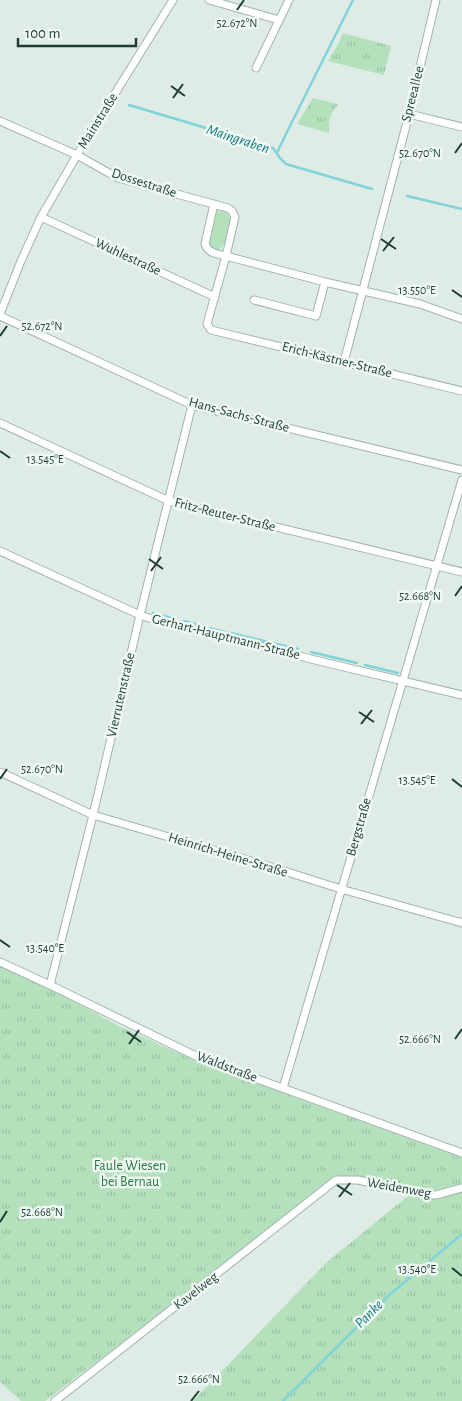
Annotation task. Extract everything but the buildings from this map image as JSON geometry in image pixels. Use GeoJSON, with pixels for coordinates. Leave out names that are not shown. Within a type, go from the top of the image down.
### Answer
{"type":"FeatureCollection","features":[{"type":"Feature","properties":{"kind":"street","name":"Mainstraße"},"geometry":{"type":"LineString","coordinates":[[0,315],[27,245],[41,217],[173,0]]}},
{"type":"Feature","properties":{"kind":"street"},"geometry":{"type":"LineString","coordinates":[[209,0],[279,20]]}},
{"type":"Feature","properties":{"kind":"street"},"geometry":{"type":"LineString","coordinates":[[256,68],[289,0]]}},
{"type":"Feature","properties":{"kind":"street","name":"Spreeallee"},"geometry":{"type":"LineString","coordinates":[[344,362],[436,0]]}},
{"type":"Feature","properties":{"kind":"street"},"geometry":{"type":"LineString","coordinates":[[408,114],[462,127]]}},
{"type":"Feature","properties":{"kind":"street","name":"Dossestraße"},"geometry":{"type":"LineString","coordinates":[[0,122],[77,155],[118,178],[228,208],[234,214],[234,220],[226,256]]}},
{"type":"Feature","properties":{"kind":"street"},"geometry":{"type":"LineString","coordinates":[[214,204],[205,244],[211,251],[325,282],[420,304],[462,319]]}},
{"type":"Feature","properties":{"kind":"street","name":"Wuhlestraße"},"geometry":{"type":"LineString","coordinates":[[41,217],[214,297]]}},
{"type":"Feature","properties":{"kind":"street"},"geometry":{"type":"LineString","coordinates":[[214,297],[226,256]]}},
{"type":"Feature","properties":{"kind":"street"},"geometry":{"type":"LineString","coordinates":[[254,300],[316,316],[325,282]]}},
{"type":"Feature","properties":{"kind":"street","name":"Erich-Kästner-Straße"},"geometry":{"type":"LineString","coordinates":[[214,297],[207,324],[211,330],[462,391]]}},
{"type":"Feature","properties":{"kind":"street","name":"Hans-Sachs-Straße"},"geometry":{"type":"LineString","coordinates":[[0,315],[192,405],[462,470]]}},
{"type":"Feature","properties":{"kind":"street","name":"Vierrutenstraße"},"geometry":{"type":"LineString","coordinates":[[50,985],[192,405]]}},
{"type":"Feature","properties":{"kind":"street","name":"Fritz-Reuter-Straße"},"geometry":{"type":"LineString","coordinates":[[0,423],[169,501],[462,572]]}},
{"type":"Feature","properties":{"kind":"street","name":"Bergstraße"},"geometry":{"type":"LineString","coordinates":[[283,1088],[462,480]]}},
{"type":"Feature","properties":{"kind":"street","name":"Gerhart-Hauptmann-Straße"},"geometry":{"type":"LineString","coordinates":[[0,551],[140,615],[462,695]]}},
{"type":"Feature","properties":{"kind":"street","name":"Heinrich-Heine-Straße"},"geometry":{"type":"LineString","coordinates":[[0,772],[93,815],[462,923]]}},
{"type":"Feature","properties":{"kind":"street","name":"Waldstraße"},"geometry":{"type":"LineString","coordinates":[[0,962],[202,1059],[462,1153]]}},
{"type":"Feature","properties":{"kind":"street","name":"Weidenweg"},"geometry":{"type":"LineString","coordinates":[[336,1180],[358,1180],[426,1195],[436,1195],[462,1188]]}},
{"type":"Feature","properties":{"kind":"street","name":"Kavelweg"},"geometry":{"type":"LineString","coordinates":[[55,1401],[336,1180]]}},
{"type":"Feature","properties":{"kind":"green space"},"geometry":{"type":"Polygon","coordinates":[[[343,33],[391,46],[384,75],[328,61],[343,33]]]}},
{"type":"Feature","properties":{"kind":"green space"},"geometry":{"type":"Polygon","coordinates":[[[313,98],[338,104],[330,117],[329,133],[297,124],[313,98]]]}},
{"type":"Feature","properties":{"kind":"green space"},"geometry":{"type":"Polygon","coordinates":[[[219,210],[229,216],[230,228],[226,242],[218,250],[211,247],[208,243],[214,215],[219,210]]]}},
{"type":"Feature","properties":{"kind":"green space","name":"Faule Wiesen bei Bernau"},"geometry":{"type":"Polygon","coordinates":[[[0,966],[49,988],[119,1026],[200,1063],[462,1158],[462,1401],[193,1401],[327,1262],[408,1196],[411,1189],[377,1179],[358,1176],[337,1177],[191,1291],[45,1401],[21,1401],[0,1382],[0,966]]]}},
{"type":"Feature","properties":{"kind":"waterway"},"geometry":{"type":"LineString","coordinates":[[277,153],[353,0]]}},
{"type":"Feature","properties":{"kind":"waterway","name":"Maingraben"},"geometry":{"type":"LineString","coordinates":[[129,105],[273,148],[286,164],[372,189]]}},
{"type":"Feature","properties":{"kind":"waterway","name":"Maingraben"},"geometry":{"type":"LineString","coordinates":[[407,196],[462,209]]}},
{"type":"Feature","properties":{"kind":"waterway"},"geometry":{"type":"LineString","coordinates":[[153,613],[175,619]]}},
{"type":"Feature","properties":{"kind":"waterway"},"geometry":{"type":"LineString","coordinates":[[184,621],[203,626]]}},
{"type":"Feature","properties":{"kind":"waterway"},"geometry":{"type":"LineString","coordinates":[[210,628],[224,632]]}},
{"type":"Feature","properties":{"kind":"waterway"},"geometry":{"type":"LineString","coordinates":[[227,632],[298,649]]}},
{"type":"Feature","properties":{"kind":"waterway"},"geometry":{"type":"LineString","coordinates":[[311,652],[357,663]]}},
{"type":"Feature","properties":{"kind":"waterway"},"geometry":{"type":"LineString","coordinates":[[365,665],[398,673]]}},
{"type":"Feature","properties":{"kind":"waterway","name":"Panke"},"geometry":{"type":"LineString","coordinates":[[283,1401],[388,1296],[462,1234]]}}]}
